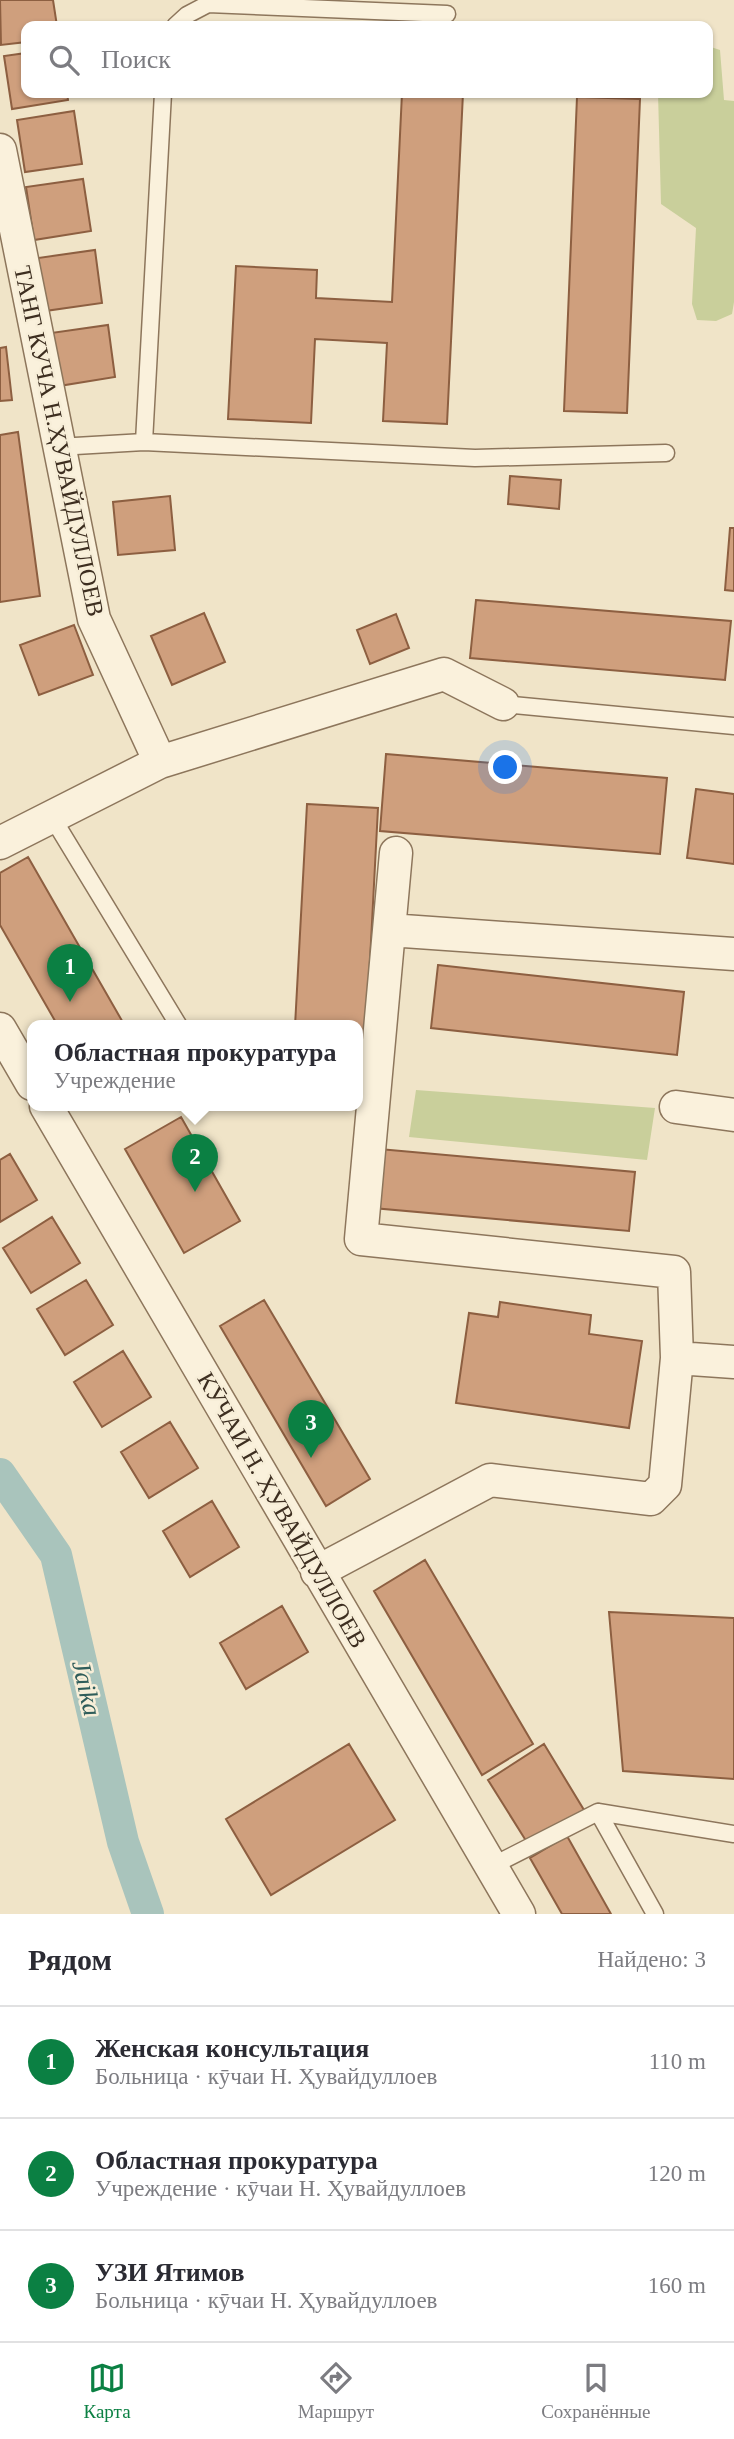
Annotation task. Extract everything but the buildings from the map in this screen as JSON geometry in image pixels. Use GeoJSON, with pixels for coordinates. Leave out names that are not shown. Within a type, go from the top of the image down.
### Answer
{"type":"FeatureCollection","features":[{"type":"Feature","properties":{"kind":"street","name":"ТАНГ КУЧА Н.ҲУВАЙДУЛЛОЕВ"},"geometry":{"type":"LineString","coordinates":[[0,150],[94,619],[160,762]]}},
{"type":"Feature","properties":{"kind":"street"},"geometry":{"type":"LineString","coordinates":[[0,843],[160,762],[444,674],[503,704]]}},
{"type":"Feature","properties":{"kind":"street"},"geometry":{"type":"LineString","coordinates":[[317,1572],[490,1480],[651,1499],[665,1485],[677,1358],[674,1272],[361,1239],[396,853]]}},
{"type":"Feature","properties":{"kind":"street"},"geometry":{"type":"LineString","coordinates":[[389,930],[734,954]]}},
{"type":"Feature","properties":{"kind":"street"},"geometry":{"type":"LineString","coordinates":[[0,1029],[27,1075]]}},
{"type":"Feature","properties":{"kind":"street"},"geometry":{"type":"LineString","coordinates":[[676,1107],[734,1115]]}},
{"type":"Feature","properties":{"kind":"street","name":"КӮЧАИ Н. ҲУВАЙДУЛЛОЕВ"},"geometry":{"type":"LineString","coordinates":[[49,1111],[519,1914]]}},
{"type":"Feature","properties":{"kind":"street"},"geometry":{"type":"LineString","coordinates":[[677,1358],[734,1362]]}},
{"type":"Feature","properties":{"kind":"lane"},"geometry":{"type":"LineString","coordinates":[[180,21],[208,4],[447,14]]}},
{"type":"Feature","properties":{"kind":"lane"},"geometry":{"type":"LineString","coordinates":[[144,442],[163,98]]}},
{"type":"Feature","properties":{"kind":"lane"},"geometry":{"type":"LineString","coordinates":[[58,447],[144,442],[475,458],[666,453]]}},
{"type":"Feature","properties":{"kind":"lane"},"geometry":{"type":"LineString","coordinates":[[503,704],[734,726]]}},
{"type":"Feature","properties":{"kind":"lane"},"geometry":{"type":"LineString","coordinates":[[52,817],[175,1020]]}},
{"type":"Feature","properties":{"kind":"lane"},"geometry":{"type":"LineString","coordinates":[[490,1867],[597,1812],[734,1834]]}},
{"type":"Feature","properties":{"kind":"lane"},"geometry":{"type":"LineString","coordinates":[[597,1812],[655,1914]]}},
{"type":"Feature","properties":{"kind":"green space"},"geometry":{"type":"Polygon","coordinates":[[[713,48],[720,50],[724,100],[734,101],[732,314],[716,321],[697,320],[692,304],[696,228],[661,204],[658,98],[713,98],[713,48]]]}},
{"type":"Feature","properties":{"kind":"green space"},"geometry":{"type":"Polygon","coordinates":[[[416,1090],[655,1108],[647,1160],[409,1137],[416,1090]]]}},
{"type":"Feature","properties":{"kind":"waterway","name":"Jaika"},"geometry":{"type":"LineString","coordinates":[[0,1474],[56,1555],[123,1842],[148,1914]]}},
{"type":"Feature","properties":{"kind":"place","name":"Женская консультация"},"geometry":{"type":"Point","coordinates":[70,1002]}},
{"type":"Feature","properties":{"kind":"place","name":"Областная прокуратура"},"geometry":{"type":"Point","coordinates":[195,1192]}},
{"type":"Feature","properties":{"kind":"place","name":"УЗИ Ятимов"},"geometry":{"type":"Point","coordinates":[311,1458]}}]}
